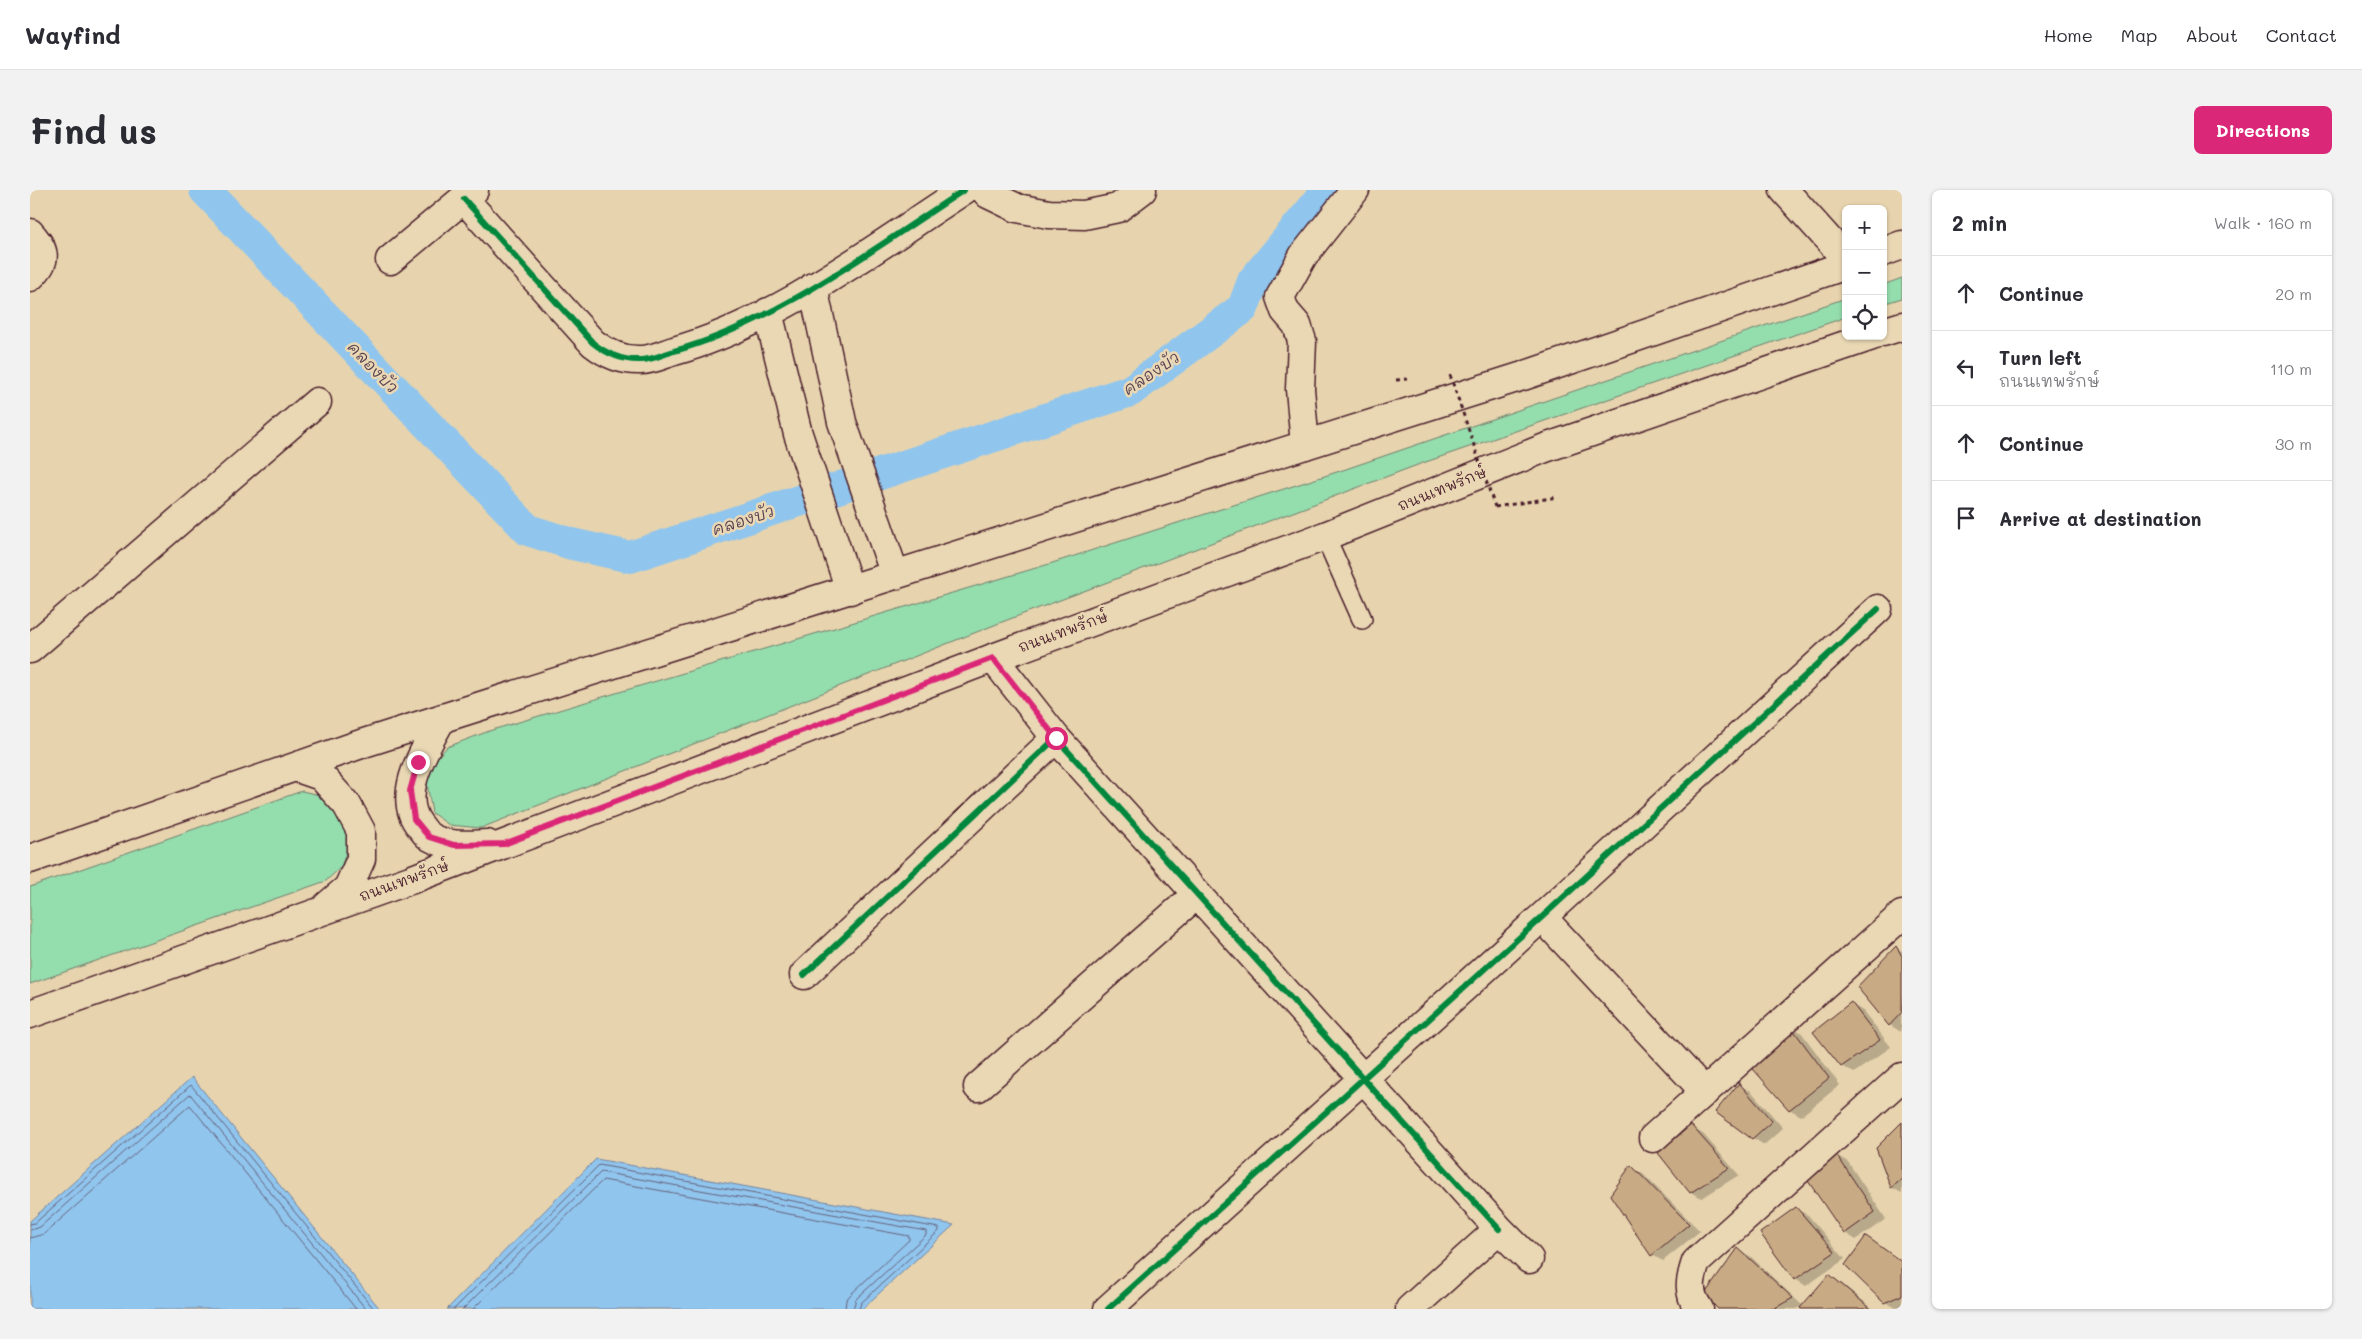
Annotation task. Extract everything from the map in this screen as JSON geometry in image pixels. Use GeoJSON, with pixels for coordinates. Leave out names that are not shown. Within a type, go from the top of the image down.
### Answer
{"type":"FeatureCollection","features":[{"type":"Feature","properties":{"kind":"street"},"geometry":{"type":"LineString","coordinates":[[390,260],[469,194],[593,343],[606,353],[621,358],[643,360],[700,344],[768,312],[813,287],[964,190]]}},
{"type":"Feature","properties":{"kind":"street"},"geometry":{"type":"LineString","coordinates":[[985,190],[988,194],[1017,208],[1049,214],[1084,215],[1118,208],[1142,190]]}},
{"type":"Feature","properties":{"kind":"street"},"geometry":{"type":"LineString","coordinates":[[1305,445],[1300,389],[1302,341],[1297,325],[1285,311],[1280,297],[1303,256],[1355,190]]}},
{"type":"Feature","properties":{"kind":"street"},"geometry":{"type":"LineString","coordinates":[[1784,190],[1842,255]]}},
{"type":"Feature","properties":{"kind":"street"},"geometry":{"type":"LineString","coordinates":[[30,233],[42,246],[43,259],[30,277]]}},
{"type":"Feature","properties":{"kind":"street"},"geometry":{"type":"LineString","coordinates":[[1887,251],[1902,245]]}},
{"type":"Feature","properties":{"kind":"street"},"geometry":{"type":"LineString","coordinates":[[30,859],[442,718],[1523,376],[1842,266]]}},
{"type":"Feature","properties":{"kind":"street"},"geometry":{"type":"LineString","coordinates":[[813,287],[842,422],[896,575]]}},
{"type":"Feature","properties":{"kind":"street"},"geometry":{"type":"LineString","coordinates":[[768,312],[798,434],[850,590]]}},
{"type":"Feature","properties":{"kind":"street"},"geometry":{"type":"LineString","coordinates":[[1887,331],[1902,326]]}},
{"type":"Feature","properties":{"kind":"street","name":"ถนนเทพรักษ์"},"geometry":{"type":"LineString","coordinates":[[30,1014],[322,911],[504,844],[993,658],[1325,536],[1544,448],[1860,340]]}},
{"type":"Feature","properties":{"kind":"street"},"geometry":{"type":"LineString","coordinates":[[30,649],[317,402]]}},
{"type":"Feature","properties":{"kind":"street"},"geometry":{"type":"LineString","coordinates":[[1108,1309],[1361,1078],[1542,917],[1878,609]]}},
{"type":"Feature","properties":{"kind":"street"},"geometry":{"type":"LineString","coordinates":[[993,658],[1056,738],[1196,895],[1499,1229],[1529,1259]]}},
{"type":"Feature","properties":{"kind":"street"},"geometry":{"type":"LineString","coordinates":[[442,718],[418,762],[410,791],[414,819],[429,837],[454,845],[504,844]]}},
{"type":"Feature","properties":{"kind":"street"},"geometry":{"type":"LineString","coordinates":[[804,976],[1056,738]]}},
{"type":"Feature","properties":{"kind":"street"},"geometry":{"type":"LineString","coordinates":[[295,767],[321,776],[347,805],[361,831],[361,859],[348,888],[322,911]]}},
{"type":"Feature","properties":{"kind":"street"},"geometry":{"type":"LineString","coordinates":[[978,1087],[1196,895]]}},
{"type":"Feature","properties":{"kind":"street"},"geometry":{"type":"LineString","coordinates":[[1653,1138],[1902,915]]}},
{"type":"Feature","properties":{"kind":"street"},"geometry":{"type":"LineString","coordinates":[[1542,917],[1705,1092]]}},
{"type":"Feature","properties":{"kind":"street"},"geometry":{"type":"LineString","coordinates":[[1699,1309],[1693,1301],[1689,1281],[1696,1262],[1902,1077]]}},
{"type":"Feature","properties":{"kind":"street"},"geometry":{"type":"LineString","coordinates":[[1410,1309],[1499,1229]]}},
{"type":"Feature","properties":{"kind":"lane"},"geometry":{"type":"LineString","coordinates":[[1325,536],[1362,619]]}},
{"type":"Feature","properties":{"kind":"path"},"geometry":{"type":"LineString","coordinates":[[1450,375],[1495,507],[1558,497]]}},
{"type":"Feature","properties":{"kind":"green space"},"geometry":{"type":"Polygon","coordinates":[[[1902,278],[1902,298],[1887,303],[1887,284],[1902,278]]]}},
{"type":"Feature","properties":{"kind":"green space"},"geometry":{"type":"Polygon","coordinates":[[[1842,299],[1842,318],[1420,464],[1002,622],[481,828],[449,825],[432,813],[425,771],[447,747],[492,730],[1046,565],[1340,471],[1842,299]]]}},
{"type":"Feature","properties":{"kind":"green space"},"geometry":{"type":"Polygon","coordinates":[[[302,791],[324,796],[342,817],[349,844],[341,867],[326,881],[30,984],[30,887],[302,791]]]}},
{"type":"Feature","properties":{"kind":"water"},"geometry":{"type":"Polygon","coordinates":[[[192,1077],[380,1309],[30,1309],[30,1221],[192,1077]]]}},
{"type":"Feature","properties":{"kind":"water"},"geometry":{"type":"Polygon","coordinates":[[[596,1159],[954,1225],[862,1309],[447,1309],[596,1159]]]}},
{"type":"Feature","properties":{"kind":"building"},"geometry":{"type":"Polygon","coordinates":[[[1896,946],[1902,956],[1902,1012],[1889,1026],[1857,987],[1896,946]]]}},
{"type":"Feature","properties":{"kind":"building"},"geometry":{"type":"Polygon","coordinates":[[[1851,1002],[1880,1040],[1841,1067],[1813,1032],[1851,1002]]]}},
{"type":"Feature","properties":{"kind":"building"},"geometry":{"type":"Polygon","coordinates":[[[1789,1024],[1829,1078],[1789,1110],[1747,1062],[1789,1024]]]}},
{"type":"Feature","properties":{"kind":"building"},"geometry":{"type":"Polygon","coordinates":[[[1739,1083],[1772,1121],[1752,1139],[1715,1112],[1739,1083]]]}},
{"type":"Feature","properties":{"kind":"building"},"geometry":{"type":"Polygon","coordinates":[[[1902,1122],[1902,1179],[1891,1188],[1876,1148],[1902,1122]]]}},
{"type":"Feature","properties":{"kind":"building"},"geometry":{"type":"Polygon","coordinates":[[[1691,1125],[1729,1168],[1690,1193],[1658,1153],[1691,1125]]]}},
{"type":"Feature","properties":{"kind":"building"},"geometry":{"type":"Polygon","coordinates":[[[1836,1154],[1875,1212],[1844,1234],[1808,1181],[1836,1154]]]}},
{"type":"Feature","properties":{"kind":"building"},"geometry":{"type":"Polygon","coordinates":[[[1631,1165],[1689,1224],[1651,1256],[1610,1195],[1631,1165]]]}},
{"type":"Feature","properties":{"kind":"building"},"geometry":{"type":"Polygon","coordinates":[[[1796,1207],[1835,1252],[1794,1280],[1760,1233],[1796,1207]]]}},
{"type":"Feature","properties":{"kind":"building"},"geometry":{"type":"Polygon","coordinates":[[[1866,1236],[1902,1262],[1902,1295],[1884,1303],[1845,1265],[1866,1236]]]}},
{"type":"Feature","properties":{"kind":"building"},"geometry":{"type":"Polygon","coordinates":[[[1738,1248],[1793,1298],[1773,1309],[1718,1309],[1704,1295],[1738,1248]]]}},
{"type":"Feature","properties":{"kind":"building"},"geometry":{"type":"Polygon","coordinates":[[[1829,1274],[1871,1309],[1801,1309],[1829,1274]]]}},
{"type":"Feature","properties":{"kind":"waterway","name":"คลองบัว"},"geometry":{"type":"LineString","coordinates":[[205,190],[528,530],[572,544],[630,557],[1130,391],[1243,308],[1253,281],[1328,190]]}},
{"type":"Feature","properties":{"kind":"cycle path"},"geometry":{"type":"LineString","coordinates":[[464,199],[593,343],[615,356],[645,360],[712,338],[750,322],[787,303],[860,259],[964,190]]}},
{"type":"Feature","properties":{"kind":"cycle path"},"geometry":{"type":"LineString","coordinates":[[1108,1309],[1542,917],[1878,609]]}},
{"type":"Feature","properties":{"kind":"cycle path"},"geometry":{"type":"LineString","coordinates":[[804,975],[1056,738],[1499,1229]]}},
{"type":"Feature","properties":{"kind":"route"},"geometry":{"type":"LineString","coordinates":[[418,762],[410,791],[414,819],[429,837],[454,845],[504,844],[993,658],[1056,738]]}}]}
